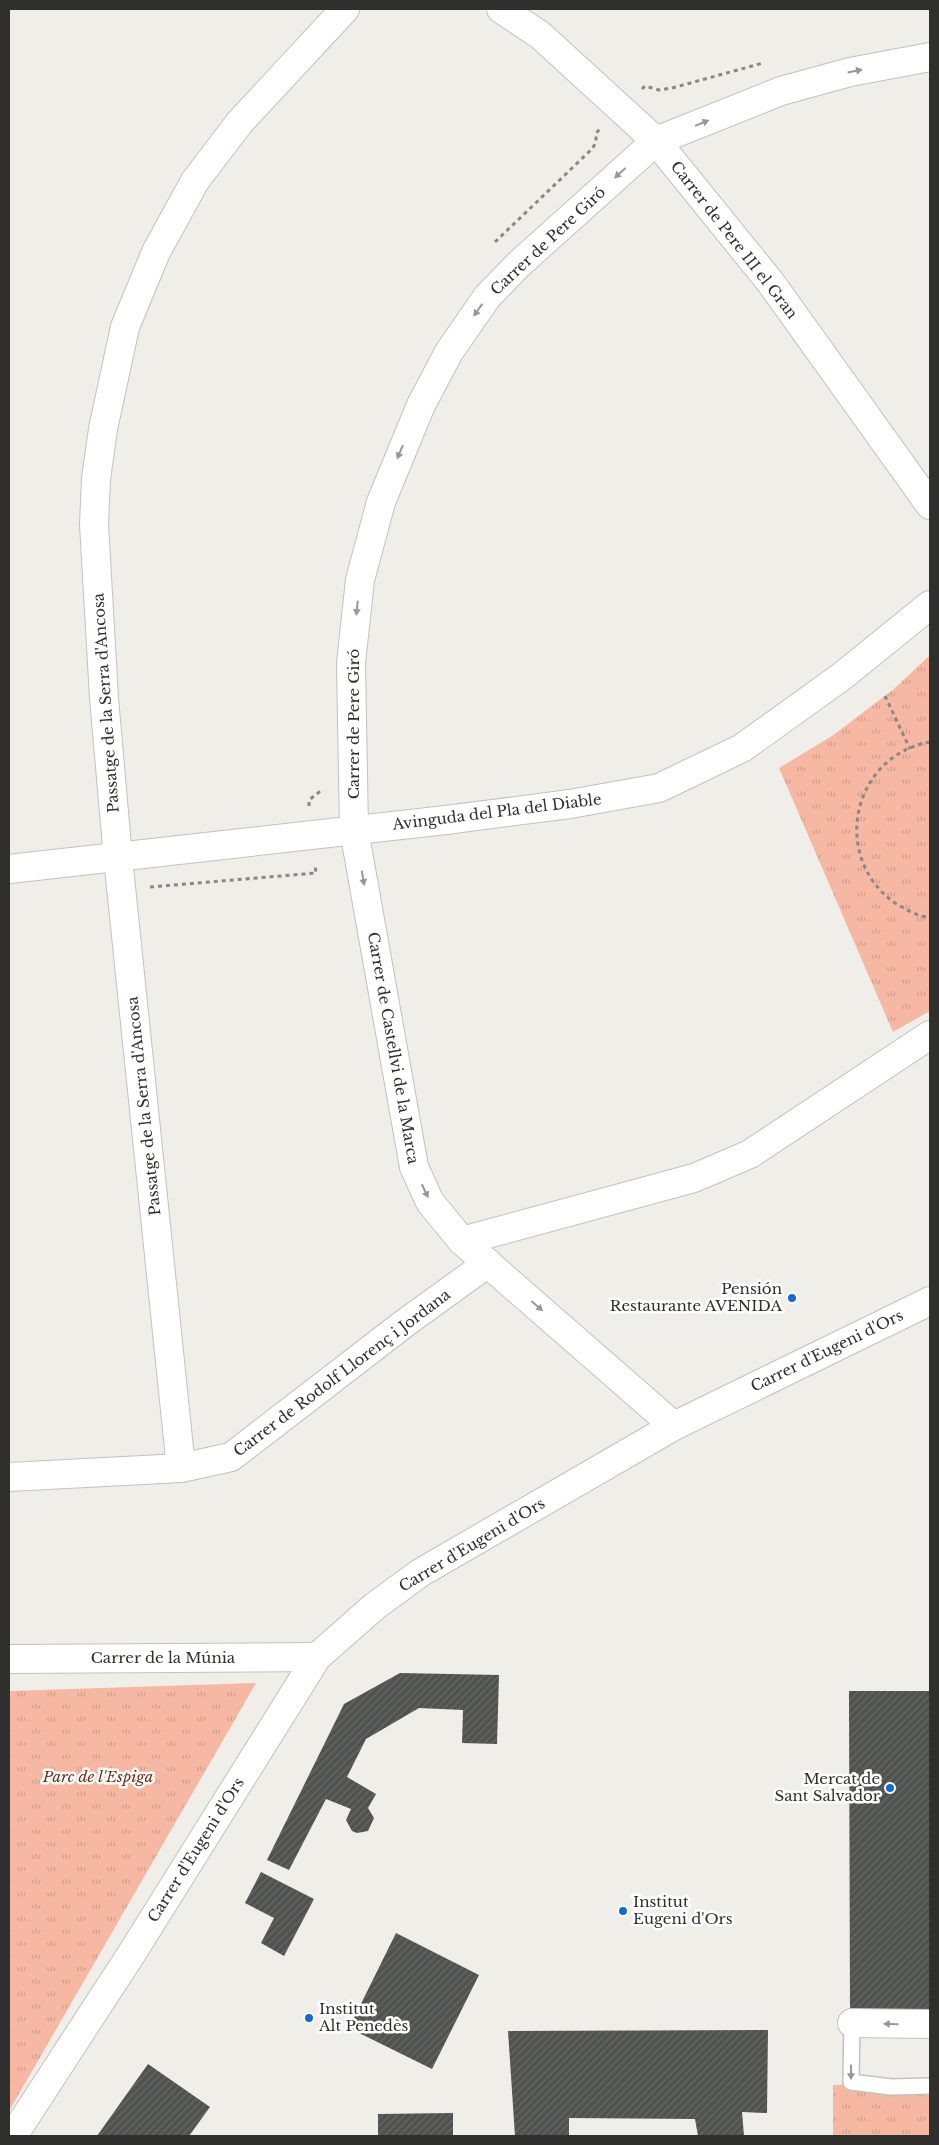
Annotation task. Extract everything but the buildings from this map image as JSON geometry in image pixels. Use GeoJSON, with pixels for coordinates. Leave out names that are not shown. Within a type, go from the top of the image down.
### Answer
{"type":"FeatureCollection","features":[{"type":"Feature","properties":{"kind":"street","name":"Passatge de la Serra d'Ancosa"},"geometry":{"type":"LineString","coordinates":[[181,1468],[121,890],[104,698],[94,524],[103,429],[125,327],[156,252],[195,180],[240,122],[344,9]]}},
{"type":"Feature","properties":{"kind":"street","name":"Carrer de Pere III el Gran"},"geometry":{"type":"LineString","coordinates":[[501,9],[540,35],[656,141],[771,283],[930,505]]}},
{"type":"Feature","properties":{"kind":"street","name":"Carrer de Pere Giró"},"geometry":{"type":"LineString","coordinates":[[354,830],[351,664],[360,580],[381,502],[399,454],[421,405],[449,352],[487,297],[518,265],[656,141],[781,91],[850,72],[930,57]]}},
{"type":"Feature","properties":{"kind":"street","name":"Avinguda del Pla del Diable"},"geometry":{"type":"LineString","coordinates":[[9,868],[118,858],[570,804],[659,788],[742,748],[841,677],[930,605]]}},
{"type":"Feature","properties":{"kind":"street","name":"Carrer de Castellvi de la Marca"},"geometry":{"type":"LineString","coordinates":[[354,830],[414,1167],[430,1202],[462,1241],[674,1426]]}},
{"type":"Feature","properties":{"kind":"street"},"geometry":{"type":"LineString","coordinates":[[462,1241],[694,1178],[750,1154],[930,1035]]}},
{"type":"Feature","properties":{"kind":"street","name":"Carrer de Rodolf Llorenç i Jordana"},"geometry":{"type":"LineString","coordinates":[[9,1477],[181,1468],[231,1458],[405,1323],[488,1263]]}},
{"type":"Feature","properties":{"kind":"street","name":"Carrer d'Eugeni d'Ors"},"geometry":{"type":"LineString","coordinates":[[13,2136],[132,1953],[317,1657],[375,1606],[420,1573],[674,1426],[930,1301]]}},
{"type":"Feature","properties":{"kind":"street","name":"Carrer de la Múnia"},"geometry":{"type":"LineString","coordinates":[[9,1659],[317,1657]]}},
{"type":"Feature","properties":{"kind":"street"},"geometry":{"type":"LineString","coordinates":[[852,2023],[930,2024]]}},
{"type":"Feature","properties":{"kind":"lane"},"geometry":{"type":"LineString","coordinates":[[852,2023],[851,2082],[891,2087],[930,2086]]}},
{"type":"Feature","properties":{"kind":"path"},"geometry":{"type":"LineString","coordinates":[[885,696],[910,748]]}},
{"type":"Feature","properties":{"kind":"path"},"geometry":{"type":"LineString","coordinates":[[930,742],[900,753],[880,770],[868,786],[859,809],[856,828],[858,847],[871,879],[885,896],[904,908],[930,917]]}},
{"type":"Feature","properties":{"kind":"path"},"geometry":{"type":"LineString","coordinates":[[121,890],[316,873]]}},
{"type":"Feature","properties":{"kind":"green space"},"geometry":{"type":"Polygon","coordinates":[[[930,655],[930,1011],[893,1032],[779,768],[832,736],[894,689],[930,655]]]}},
{"type":"Feature","properties":{"kind":"green space","name":"Parc de l'Espiga"},"geometry":{"type":"Polygon","coordinates":[[[256,1683],[9,2111],[9,1691],[256,1683]]]}},
{"type":"Feature","properties":{"kind":"green space"},"geometry":{"type":"Polygon","coordinates":[[[930,2084],[930,2136],[833,2136],[833,2085],[930,2084]]]}},
{"type":"Feature","properties":{"kind":"place","name":"Pensión Restaurante AVENIDA"},"geometry":{"type":"Point","coordinates":[792,1298]}},
{"type":"Feature","properties":{"kind":"place","name":"Mercat de Sant Salvador"},"geometry":{"type":"Point","coordinates":[890,1788]}},
{"type":"Feature","properties":{"kind":"place","name":"Institut Eugeni d'Ors"},"geometry":{"type":"Point","coordinates":[623,1911]}},
{"type":"Feature","properties":{"kind":"place","name":"Institut Alt Penedès"},"geometry":{"type":"Point","coordinates":[309,2018]}}]}
